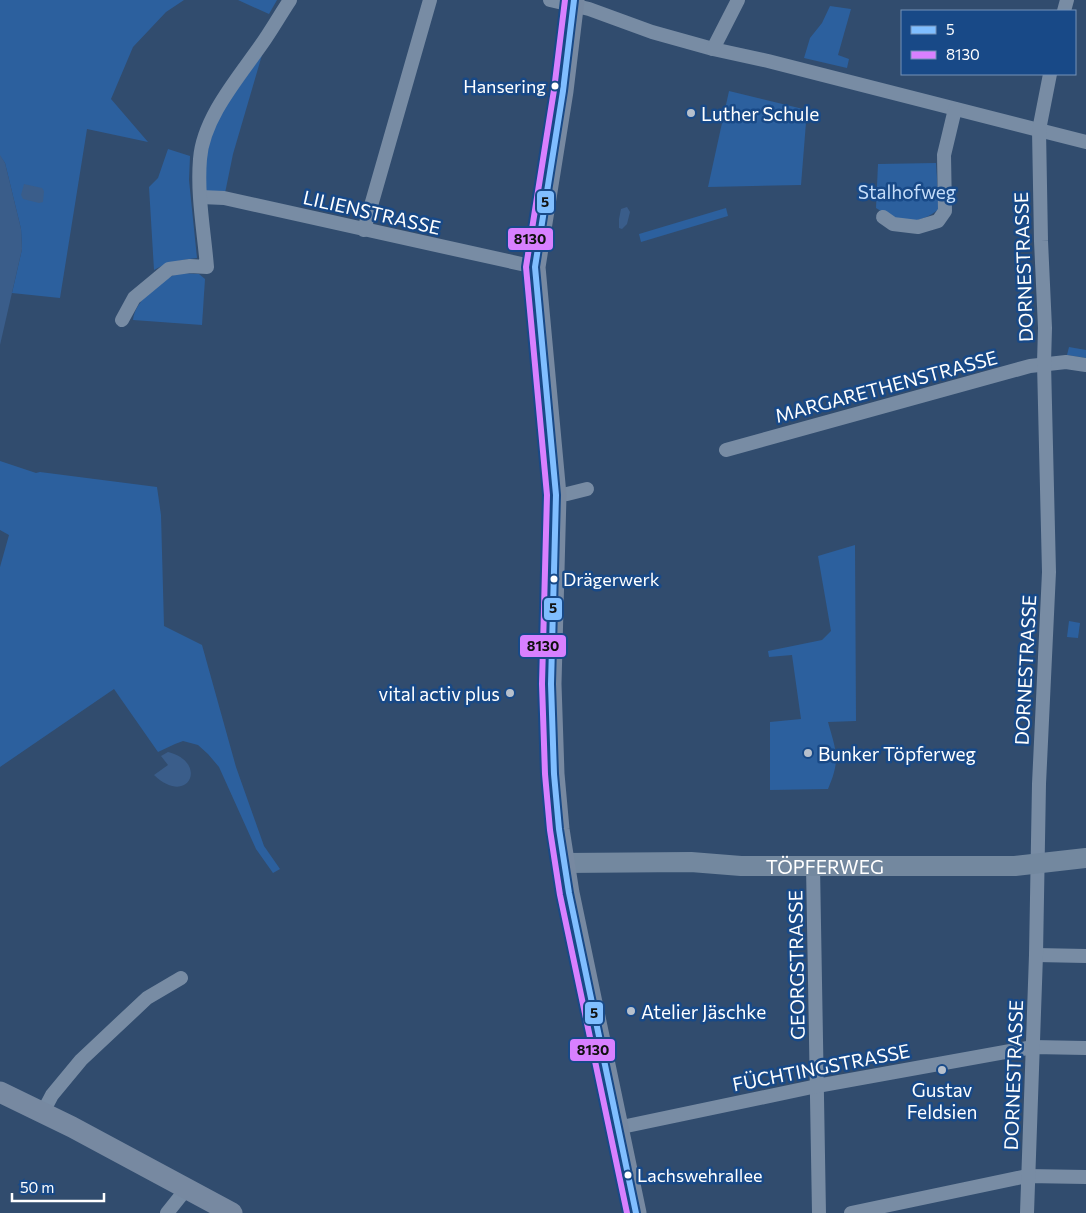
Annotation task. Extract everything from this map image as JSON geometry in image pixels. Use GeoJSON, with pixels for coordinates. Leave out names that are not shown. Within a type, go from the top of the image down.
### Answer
{"type":"FeatureCollection","features":[{"type":"Feature","properties":{"kind":"main road"},"geometry":{"type":"LineString","coordinates":[[574,3],[563,91],[535,267],[551,422],[556,494],[551,684],[554,774],[564,863],[636,1213]]}},
{"type":"Feature","properties":{"kind":"main road","name":"TÖPFERWEG"},"geometry":{"type":"LineString","coordinates":[[564,863],[692,862],[741,866],[1015,866],[1086,858]]}},
{"type":"Feature","properties":{"kind":"main road"},"geometry":{"type":"LineString","coordinates":[[0,1092],[43,1112],[232,1213]]}},
{"type":"Feature","properties":{"kind":"street"},"geometry":{"type":"LineString","coordinates":[[122,320],[134,298],[169,269],[190,266],[207,267],[201,197],[200,158],[206,132],[224,97],[262,44],[290,0]]}},
{"type":"Feature","properties":{"kind":"street"},"geometry":{"type":"LineString","coordinates":[[364,230],[430,0]]}},
{"type":"Feature","properties":{"kind":"street"},"geometry":{"type":"LineString","coordinates":[[550,0],[574,3],[652,32],[714,49],[1086,142]]}},
{"type":"Feature","properties":{"kind":"street"},"geometry":{"type":"LineString","coordinates":[[714,49],[738,0]]}},
{"type":"Feature","properties":{"kind":"street","name":"DORNESTRASSE"},"geometry":{"type":"LineString","coordinates":[[1027,1213],[1036,955],[1039,774],[1049,572],[1044,363],[1045,328],[1041,248],[1039,130],[1050,75]]}},
{"type":"Feature","properties":{"kind":"street"},"geometry":{"type":"LineString","coordinates":[[883,217],[893,224],[918,227],[938,221],[945,211],[944,155],[955,109]]}},
{"type":"Feature","properties":{"kind":"street","name":"LILIENSTRASSE"},"geometry":{"type":"LineString","coordinates":[[201,197],[224,198],[535,267]]}},
{"type":"Feature","properties":{"kind":"street","name":"MARGARETHENSTRASSE"},"geometry":{"type":"LineString","coordinates":[[726,450],[1044,363],[1066,362],[1086,365]]}},
{"type":"Feature","properties":{"kind":"street"},"geometry":{"type":"LineString","coordinates":[[556,494],[567,494],[587,488]]}},
{"type":"Feature","properties":{"kind":"street","name":"GEORGSTRASSE"},"geometry":{"type":"LineString","coordinates":[[813,866],[819,1213]]}},
{"type":"Feature","properties":{"kind":"street"},"geometry":{"type":"LineString","coordinates":[[1036,955],[1086,956]]}},
{"type":"Feature","properties":{"kind":"street"},"geometry":{"type":"LineString","coordinates":[[43,1112],[52,1095],[81,1060],[147,998],[181,978]]}},
{"type":"Feature","properties":{"kind":"street","name":"FÜCHTINGSTRASSE"},"geometry":{"type":"LineString","coordinates":[[618,1128],[817,1086],[1033,1047],[1086,1048]]}},
{"type":"Feature","properties":{"kind":"street"},"geometry":{"type":"LineString","coordinates":[[852,1213],[1027,1176],[1086,1177]]}},
{"type":"Feature","properties":{"kind":"street"},"geometry":{"type":"LineString","coordinates":[[167,1213],[187,1188]]}},
{"type":"Feature","properties":{"kind":"green space"},"geometry":{"type":"Polygon","coordinates":[[[0,0],[184,0],[166,12],[133,47],[111,99],[148,142],[87,129],[60,298],[12,293],[22,249],[21,229],[5,163],[0,156],[0,0]]]}},
{"type":"Feature","properties":{"kind":"green space"},"geometry":{"type":"Polygon","coordinates":[[[238,0],[277,0],[269,14],[238,0]]]}},
{"type":"Feature","properties":{"kind":"green space"},"geometry":{"type":"Polygon","coordinates":[[[830,6],[851,9],[838,55],[849,59],[847,68],[804,58],[810,38],[822,23],[830,6]]]}},
{"type":"Feature","properties":{"kind":"green space"},"geometry":{"type":"Polygon","coordinates":[[[262,55],[233,154],[224,198],[206,198],[200,158],[206,132],[262,55]]]}},
{"type":"Feature","properties":{"kind":"green space"},"geometry":{"type":"Polygon","coordinates":[[[729,91],[807,110],[801,185],[708,187],[729,91]]]}},
{"type":"Feature","properties":{"kind":"green space"},"geometry":{"type":"Polygon","coordinates":[[[168,149],[190,156],[189,180],[197,258],[164,265],[154,270],[149,187],[158,178],[168,149]]]}},
{"type":"Feature","properties":{"kind":"green space","name":"Stalhofweg"},"geometry":{"type":"Polygon","coordinates":[[[936,163],[939,209],[931,215],[915,220],[900,219],[892,217],[876,208],[878,164],[936,163]]]}},
{"type":"Feature","properties":{"kind":"green space"},"geometry":{"type":"Polygon","coordinates":[[[726,208],[728,216],[641,242],[639,234],[726,208]]]}},
{"type":"Feature","properties":{"kind":"green space"},"geometry":{"type":"Polygon","coordinates":[[[179,273],[199,274],[205,279],[202,325],[133,320],[138,305],[150,291],[179,273]]]}},
{"type":"Feature","properties":{"kind":"green space"},"geometry":{"type":"Polygon","coordinates":[[[1069,347],[1086,350],[1086,358],[1067,355],[1069,347]]]}},
{"type":"Feature","properties":{"kind":"green space"},"geometry":{"type":"Polygon","coordinates":[[[0,461],[36,473],[157,487],[161,515],[164,626],[202,645],[236,767],[264,846],[280,869],[273,873],[256,849],[219,767],[208,754],[198,745],[183,741],[158,752],[114,689],[0,767],[0,567],[9,535],[0,530],[0,461]]]}},
{"type":"Feature","properties":{"kind":"green space"},"geometry":{"type":"Polygon","coordinates":[[[855,545],[856,721],[828,722],[836,762],[828,789],[770,790],[770,722],[801,719],[792,655],[769,657],[768,651],[822,640],[831,631],[818,556],[855,545]]]}},
{"type":"Feature","properties":{"kind":"green space"},"geometry":{"type":"Polygon","coordinates":[[[1069,621],[1080,623],[1078,638],[1067,637],[1069,621]]]}},
{"type":"Feature","properties":{"kind":"shaded area"},"geometry":{"type":"Polygon","coordinates":[[[0,155],[5,163],[21,229],[22,249],[0,345],[0,155]]]}},
{"type":"Feature","properties":{"kind":"shaded area"},"geometry":{"type":"Polygon","coordinates":[[[24,184],[42,188],[44,191],[43,202],[39,203],[23,199],[21,195],[24,184]]]}},
{"type":"Feature","properties":{"kind":"shaded area"},"geometry":{"type":"Polygon","coordinates":[[[627,207],[630,212],[627,224],[622,229],[619,228],[621,209],[627,207]]]}},
{"type":"Feature","properties":{"kind":"shaded area"},"geometry":{"type":"Polygon","coordinates":[[[168,752],[181,757],[188,764],[191,772],[190,780],[185,785],[177,787],[166,784],[154,775],[168,765],[161,756],[168,752]]]}},
{"type":"Feature","properties":{"kind":"transit line","name":"8130"},"geometry":{"type":"LineString","coordinates":[[565,0],[554,90],[526,267],[547,495],[542,684],[545,774],[550,830],[560,895],[627,1213]]}},
{"type":"Feature","properties":{"kind":"transit line","name":"5"},"geometry":{"type":"LineString","coordinates":[[574,0],[563,91],[535,267],[556,495],[551,684],[554,774],[559,829],[569,893],[636,1213]]}},
{"type":"Feature","properties":{"kind":"place","name":"Hansering"},"geometry":{"type":"Point","coordinates":[555,86]}},
{"type":"Feature","properties":{"kind":"place","name":"Luther Schule"},"geometry":{"type":"Point","coordinates":[691,113]}},
{"type":"Feature","properties":{"kind":"place","name":"Drägerwerk"},"geometry":{"type":"Point","coordinates":[554,579]}},
{"type":"Feature","properties":{"kind":"place","name":"vital activ plus"},"geometry":{"type":"Point","coordinates":[510,693]}},
{"type":"Feature","properties":{"kind":"place","name":"Bunker Töpferweg"},"geometry":{"type":"Point","coordinates":[808,753]}},
{"type":"Feature","properties":{"kind":"place","name":"Atelier Jäschke"},"geometry":{"type":"Point","coordinates":[631,1011]}},
{"type":"Feature","properties":{"kind":"place","name":"Gustav Feldsien"},"geometry":{"type":"Point","coordinates":[942,1070]}},
{"type":"Feature","properties":{"kind":"place","name":"Lachswehrallee"},"geometry":{"type":"Point","coordinates":[628,1175]}}]}
